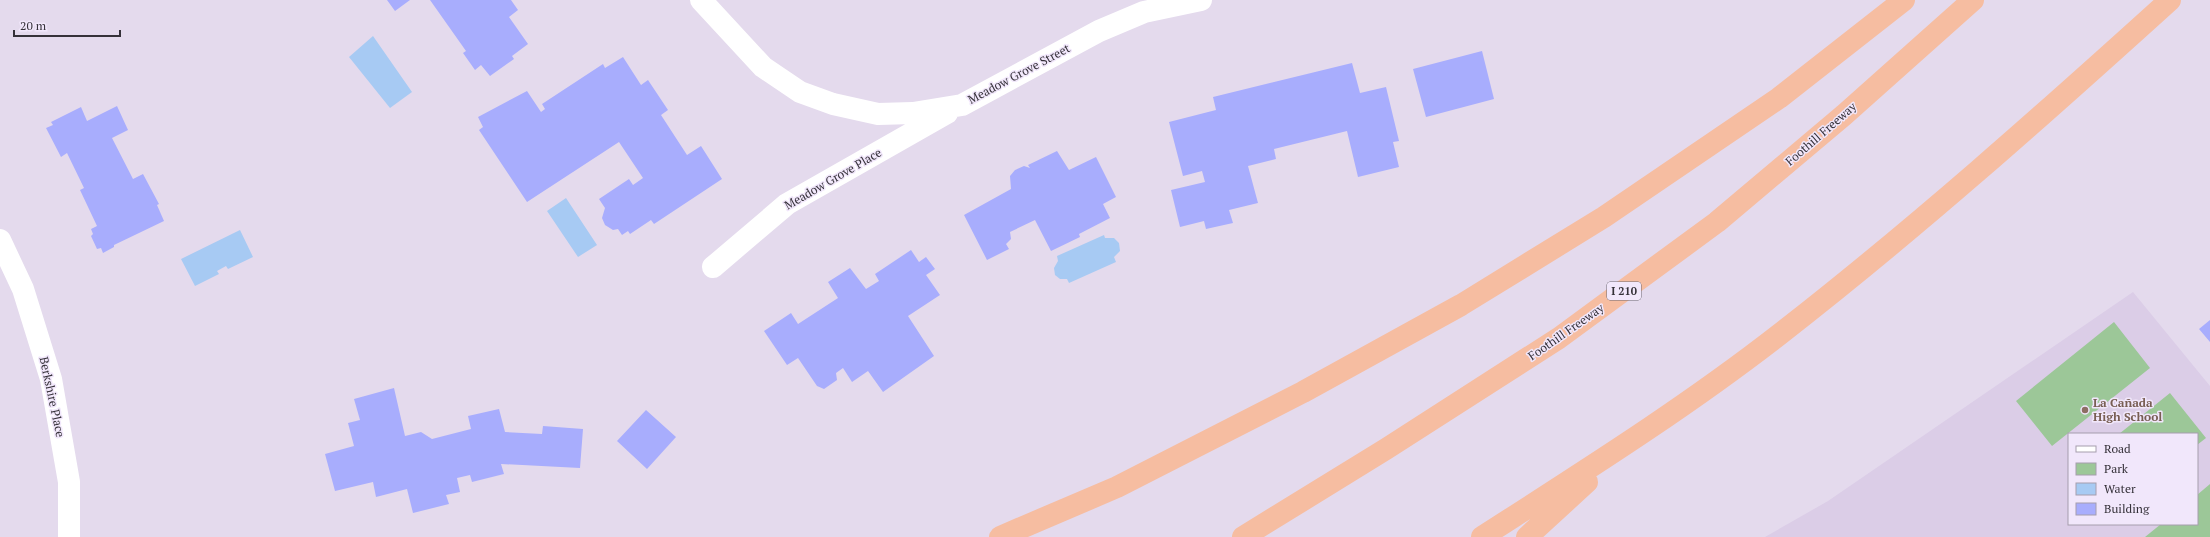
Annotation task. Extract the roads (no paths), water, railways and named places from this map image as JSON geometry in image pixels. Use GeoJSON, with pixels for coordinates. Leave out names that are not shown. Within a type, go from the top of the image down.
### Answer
{"type":"FeatureCollection","features":[{"type":"Feature","properties":{"kind":"highway"},"geometry":{"type":"LineString","coordinates":[[1000,537],[1117,487],[1303,392],[1461,305],[1604,218],[1766,107],[1904,0]]}},
{"type":"Feature","properties":{"kind":"highway","name":"Foothill Freeway"},"geometry":{"type":"LineString","coordinates":[[1243,537],[1386,449],[1559,338],[1711,227],[1844,115],[1973,0]]}},
{"type":"Feature","properties":{"kind":"highway"},"geometry":{"type":"LineString","coordinates":[[1482,537],[1634,439],[1778,336],[1917,225],[2053,106],[2170,0]]}},
{"type":"Feature","properties":{"kind":"highway"},"geometry":{"type":"LineString","coordinates":[[1527,537],[1634,439]]}},
{"type":"Feature","properties":{"kind":"street","name":"Meadow Grove Street"},"geometry":{"type":"LineString","coordinates":[[701,0],[763,67],[800,92],[833,104],[878,114],[913,113],[962,105],[1099,31],[1144,12],[1201,0]]}},
{"type":"Feature","properties":{"kind":"street","name":"Meadow Grove Place"},"geometry":{"type":"LineString","coordinates":[[713,267],[787,204],[962,105]]}},
{"type":"Feature","properties":{"kind":"street","name":"Berkshire Place"},"geometry":{"type":"LineString","coordinates":[[0,240],[23,289],[51,379],[69,482],[69,537]]}},
{"type":"Feature","properties":{"kind":"water"},"geometry":{"type":"Polygon","coordinates":[[[373,36],[412,92],[390,108],[349,57],[373,36]]]}},
{"type":"Feature","properties":{"kind":"water"},"geometry":{"type":"Polygon","coordinates":[[[566,198],[597,245],[578,257],[547,211],[566,198]]]}},
{"type":"Feature","properties":{"kind":"water"},"geometry":{"type":"Polygon","coordinates":[[[240,230],[253,257],[228,269],[226,266],[217,271],[219,274],[195,286],[181,259],[240,230]]]}},
{"type":"Feature","properties":{"kind":"water"},"geometry":{"type":"Polygon","coordinates":[[[1104,235],[1105,238],[1114,238],[1119,243],[1120,251],[1114,257],[1116,262],[1069,283],[1067,279],[1060,279],[1055,275],[1054,268],[1058,261],[1057,256],[1104,235]]]}},
{"type":"Feature","properties":{"kind":"place","name":"La Cañada High School"},"geometry":{"type":"Point","coordinates":[2085,410]}}]}
